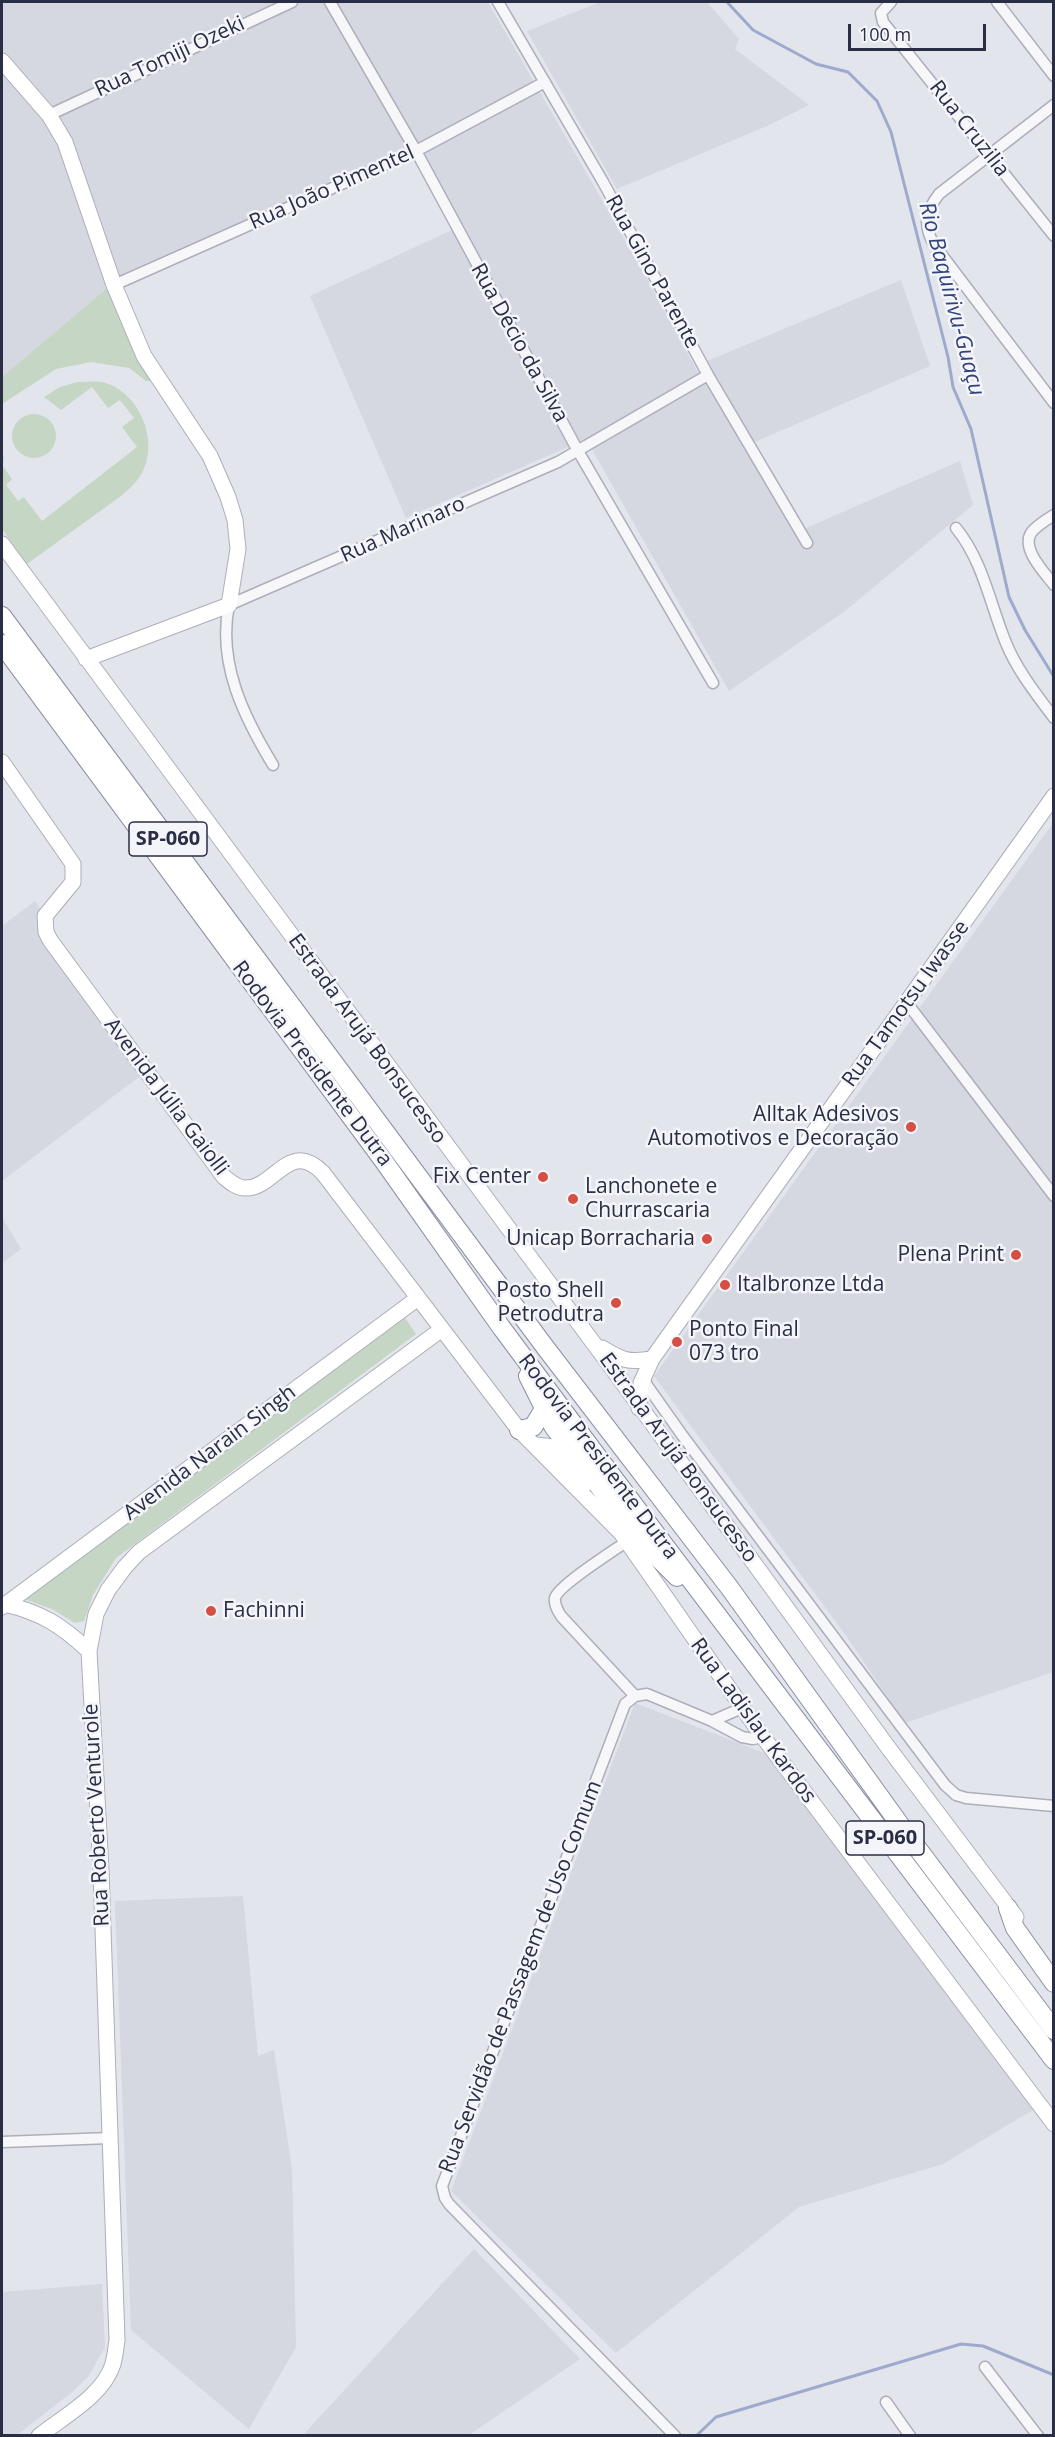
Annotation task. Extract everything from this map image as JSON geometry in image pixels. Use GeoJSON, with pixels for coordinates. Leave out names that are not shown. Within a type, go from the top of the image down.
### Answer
{"type":"FeatureCollection","features":[{"type":"Feature","properties":{"kind":"highway","name":"Rodovia Presidente Dutra"},"geometry":{"type":"LineString","coordinates":[[2,616],[540,1340],[729,1587],[906,1833],[1053,2030]]}},
{"type":"Feature","properties":{"kind":"highway","name":"Rodovia Presidente Dutra"},"geometry":{"type":"LineString","coordinates":[[2,644],[383,1160],[501,1326],[1053,2060]]}},
{"type":"Feature","properties":{"kind":"highway"},"geometry":{"type":"LineString","coordinates":[[501,1326],[553,1426],[639,1539],[717,1616]]}},
{"type":"Feature","properties":{"kind":"highway"},"geometry":{"type":"LineString","coordinates":[[519,1430],[533,1427],[538,1423],[544,1409]]}},
{"type":"Feature","properties":{"kind":"highway"},"geometry":{"type":"LineString","coordinates":[[623,1537],[656,1557]]}},
{"type":"Feature","properties":{"kind":"highway"},"geometry":{"type":"LineString","coordinates":[[1008,1908],[1015,1928],[1053,1983]]}},
{"type":"Feature","properties":{"kind":"street","name":"Rua Tomiji Ozeki"},"geometry":{"type":"LineString","coordinates":[[49,115],[292,2]]}},
{"type":"Feature","properties":{"kind":"street","name":"Rua Décio da Silva"},"geometry":{"type":"LineString","coordinates":[[330,2],[416,151],[578,451],[712,683]]}},
{"type":"Feature","properties":{"kind":"street","name":"Rua Gino Parente"},"geometry":{"type":"LineString","coordinates":[[498,2],[631,231],[708,375],[807,543]]}},
{"type":"Feature","properties":{"kind":"street","name":"Rua Cruzilia"},"geometry":{"type":"LineString","coordinates":[[891,2],[880,13],[883,22],[1053,237]]}},
{"type":"Feature","properties":{"kind":"street"},"geometry":{"type":"LineString","coordinates":[[997,2],[1053,76]]}},
{"type":"Feature","properties":{"kind":"street"},"geometry":{"type":"LineString","coordinates":[[2,61],[49,115],[66,142],[114,285],[144,356],[210,456],[228,497],[235,520],[238,549],[226,619],[226,646],[245,718],[273,765]]}},
{"type":"Feature","properties":{"kind":"street","name":"Rua João Pimentel"},"geometry":{"type":"LineString","coordinates":[[114,285],[416,151],[545,82]]}},
{"type":"Feature","properties":{"kind":"street"},"geometry":{"type":"LineString","coordinates":[[1053,105],[939,194],[928,211],[926,228],[929,237],[1053,403]]}},
{"type":"Feature","properties":{"kind":"street","name":"Rua Marinaro"},"geometry":{"type":"LineString","coordinates":[[86,659],[229,605],[548,467],[708,375]]}},
{"type":"Feature","properties":{"kind":"street"},"geometry":{"type":"LineString","coordinates":[[1053,515],[1032,531],[1029,537],[1031,550],[1053,585]]}},
{"type":"Feature","properties":{"kind":"street"},"geometry":{"type":"LineString","coordinates":[[956,528],[975,556],[1007,645],[1053,717]]}},
{"type":"Feature","properties":{"kind":"street","name":"Estrada Arujá Bonsucesso"},"geometry":{"type":"LineString","coordinates":[[2,544],[1053,1967]]}},
{"type":"Feature","properties":{"kind":"street","name":"Avenida Júlia Gaiolli"},"geometry":{"type":"LineString","coordinates":[[2,762],[73,864],[73,882],[45,916],[46,932],[50,940],[224,1178],[244,1188],[261,1183],[279,1169],[294,1162],[309,1163],[317,1167],[442,1329]]}},
{"type":"Feature","properties":{"kind":"street","name":"Rua Tamotsu Iwasse"},"geometry":{"type":"LineString","coordinates":[[639,1407],[641,1383],[652,1359],[1053,796]]}},
{"type":"Feature","properties":{"kind":"street"},"geometry":{"type":"LineString","coordinates":[[907,1003],[1053,1196]]}},
{"type":"Feature","properties":{"kind":"street","name":"Avenida Narain Singh"},"geometry":{"type":"LineString","coordinates":[[3,1606],[418,1298]]}},
{"type":"Feature","properties":{"kind":"street"},"geometry":{"type":"LineString","coordinates":[[442,1329],[519,1430]]}},
{"type":"Feature","properties":{"kind":"street","name":"Rua Roberto Venturole"},"geometry":{"type":"LineString","coordinates":[[39,2436],[102,2384],[112,2365],[117,2340],[101,1870],[89,1651],[96,1614],[124,1566],[139,1552],[442,1329]]}},
{"type":"Feature","properties":{"kind":"street"},"geometry":{"type":"LineString","coordinates":[[595,1346],[603,1348],[618,1359],[638,1361],[652,1359]]}},
{"type":"Feature","properties":{"kind":"street"},"geometry":{"type":"LineString","coordinates":[[644,1375],[646,1384],[682,1435],[945,1785],[956,1795],[966,1798],[1053,1806]]}},
{"type":"Feature","properties":{"kind":"street","name":"Rua Ladislau Kardos"},"geometry":{"type":"LineString","coordinates":[[519,1430],[536,1445],[554,1447],[600,1503],[763,1737],[1053,2124]]}},
{"type":"Feature","properties":{"kind":"street"},"geometry":{"type":"LineString","coordinates":[[623,1537],[555,1596],[555,1603],[561,1616],[634,1696],[652,1695],[712,1721],[742,1737],[753,1739],[763,1737]]}},
{"type":"Feature","properties":{"kind":"street"},"geometry":{"type":"LineString","coordinates":[[3,1606],[31,1611],[51,1620],[89,1651]]}},
{"type":"Feature","properties":{"kind":"street","name":"Rua Servidão de Passagem de Uso Comum"},"geometry":{"type":"LineString","coordinates":[[634,1696],[623,1709],[444,2180],[443,2192],[449,2204],[675,2436]]}},
{"type":"Feature","properties":{"kind":"street"},"geometry":{"type":"LineString","coordinates":[[712,1721],[742,1708]]}},
{"type":"Feature","properties":{"kind":"street"},"geometry":{"type":"LineString","coordinates":[[2,2142],[110,2138]]}},
{"type":"Feature","properties":{"kind":"street"},"geometry":{"type":"LineString","coordinates":[[985,2367],[1038,2436]]}},
{"type":"Feature","properties":{"kind":"street"},"geometry":{"type":"LineString","coordinates":[[886,2402],[910,2436]]}},
{"type":"Feature","properties":{"kind":"shaded area"},"geometry":{"type":"Polygon","coordinates":[[[2,2],[488,2],[645,275],[695,367],[775,497],[784,492],[806,528],[960,461],[973,505],[845,611],[729,691],[586,439],[406,518],[310,296],[454,229],[408,148],[124,273],[2,377],[2,2]]]}},
{"type":"Feature","properties":{"kind":"shaded area"},"geometry":{"type":"Polygon","coordinates":[[[600,2],[707,2],[739,39],[735,49],[809,105],[767,126],[617,189],[527,31],[600,2]]]}},
{"type":"Feature","properties":{"kind":"shaded area"},"geometry":{"type":"Polygon","coordinates":[[[901,280],[930,366],[755,442],[707,361],[901,280]]]}},
{"type":"Feature","properties":{"kind":"shaded area"},"geometry":{"type":"Polygon","coordinates":[[[1053,823],[1053,1672],[905,1723],[847,1637],[654,1376],[1053,823]]]}},
{"type":"Feature","properties":{"kind":"shaded area"},"geometry":{"type":"Polygon","coordinates":[[[35,901],[43,913],[43,930],[144,1073],[2,1181],[2,926],[35,901]]]}},
{"type":"Feature","properties":{"kind":"shaded area"},"geometry":{"type":"Polygon","coordinates":[[[2,1217],[21,1249],[2,1263],[2,1217]]]}},
{"type":"Feature","properties":{"kind":"shaded area"},"geometry":{"type":"Polygon","coordinates":[[[635,1703],[772,1756],[1036,2108],[943,2164],[799,2207],[616,2353],[451,2191],[635,1703]]]}},
{"type":"Feature","properties":{"kind":"shaded area"},"geometry":{"type":"Polygon","coordinates":[[[243,1896],[258,2056],[274,2050],[292,2169],[296,2347],[249,2429],[131,2330],[115,1901],[243,1896]]]}},
{"type":"Feature","properties":{"kind":"shaded area"},"geometry":{"type":"Polygon","coordinates":[[[474,2249],[580,2359],[469,2435],[303,2435],[474,2249]]]}},
{"type":"Feature","properties":{"kind":"shaded area"},"geometry":{"type":"Polygon","coordinates":[[[102,2284],[105,2347],[88,2377],[17,2435],[2,2435],[2,2292],[102,2284]]]}},
{"type":"Feature","properties":{"kind":"green space"},"geometry":{"type":"Polygon","coordinates":[[[108,287],[153,381],[146,381],[129,368],[91,362],[56,369],[2,404],[2,377],[108,287]]]}},
{"type":"Feature","properties":{"kind":"green space"},"geometry":{"type":"Polygon","coordinates":[[[78,382],[102,382],[124,393],[140,414],[148,438],[146,463],[142,473],[129,489],[27,564],[2,529],[2,465],[12,479],[6,485],[18,501],[24,497],[42,521],[137,447],[122,427],[134,418],[120,400],[108,408],[92,387],[61,410],[44,397],[60,387],[78,382]]]}},
{"type":"Feature","properties":{"kind":"green space"},"geometry":{"type":"Polygon","coordinates":[[[34,414],[43,415],[50,420],[55,427],[55,445],[50,452],[43,457],[34,458],[25,457],[18,452],[13,445],[12,436],[13,427],[18,420],[25,415],[34,414]]]}},
{"type":"Feature","properties":{"kind":"green space"},"geometry":{"type":"Polygon","coordinates":[[[405,1318],[416,1334],[116,1558],[93,1595],[84,1621],[75,1623],[52,1609],[24,1599],[405,1318]]]}},
{"type":"Feature","properties":{"kind":"waterway","name":"Rio Baquirivu-Guaçu"},"geometry":{"type":"LineString","coordinates":[[727,2],[753,30],[816,64],[848,72],[877,101],[891,132],[948,357],[953,387],[971,429],[1009,597],[1025,630],[1054,677]]}},
{"type":"Feature","properties":{"kind":"waterway"},"geometry":{"type":"LineString","coordinates":[[696,2436],[716,2417],[961,2344],[983,2346],[1054,2375]]}},
{"type":"Feature","properties":{"kind":"place","name":"Alltak Adesivos Automotivos e Decoração"},"geometry":{"type":"Point","coordinates":[911,1127]}},
{"type":"Feature","properties":{"kind":"place","name":"Fix Center"},"geometry":{"type":"Point","coordinates":[543,1177]}},
{"type":"Feature","properties":{"kind":"place","name":"Lanchonete e Churrascaria"},"geometry":{"type":"Point","coordinates":[573,1199]}},
{"type":"Feature","properties":{"kind":"place","name":"Unicap Borracharia"},"geometry":{"type":"Point","coordinates":[707,1239]}},
{"type":"Feature","properties":{"kind":"place","name":"Plena Print"},"geometry":{"type":"Point","coordinates":[1016,1255]}},
{"type":"Feature","properties":{"kind":"place","name":"Italbronze Ltda"},"geometry":{"type":"Point","coordinates":[725,1285]}},
{"type":"Feature","properties":{"kind":"place","name":"Posto Shell Petrodutra"},"geometry":{"type":"Point","coordinates":[616,1303]}},
{"type":"Feature","properties":{"kind":"place","name":"Ponto Final 073 tro"},"geometry":{"type":"Point","coordinates":[677,1342]}},
{"type":"Feature","properties":{"kind":"place","name":"Fachinni"},"geometry":{"type":"Point","coordinates":[211,1611]}}]}
